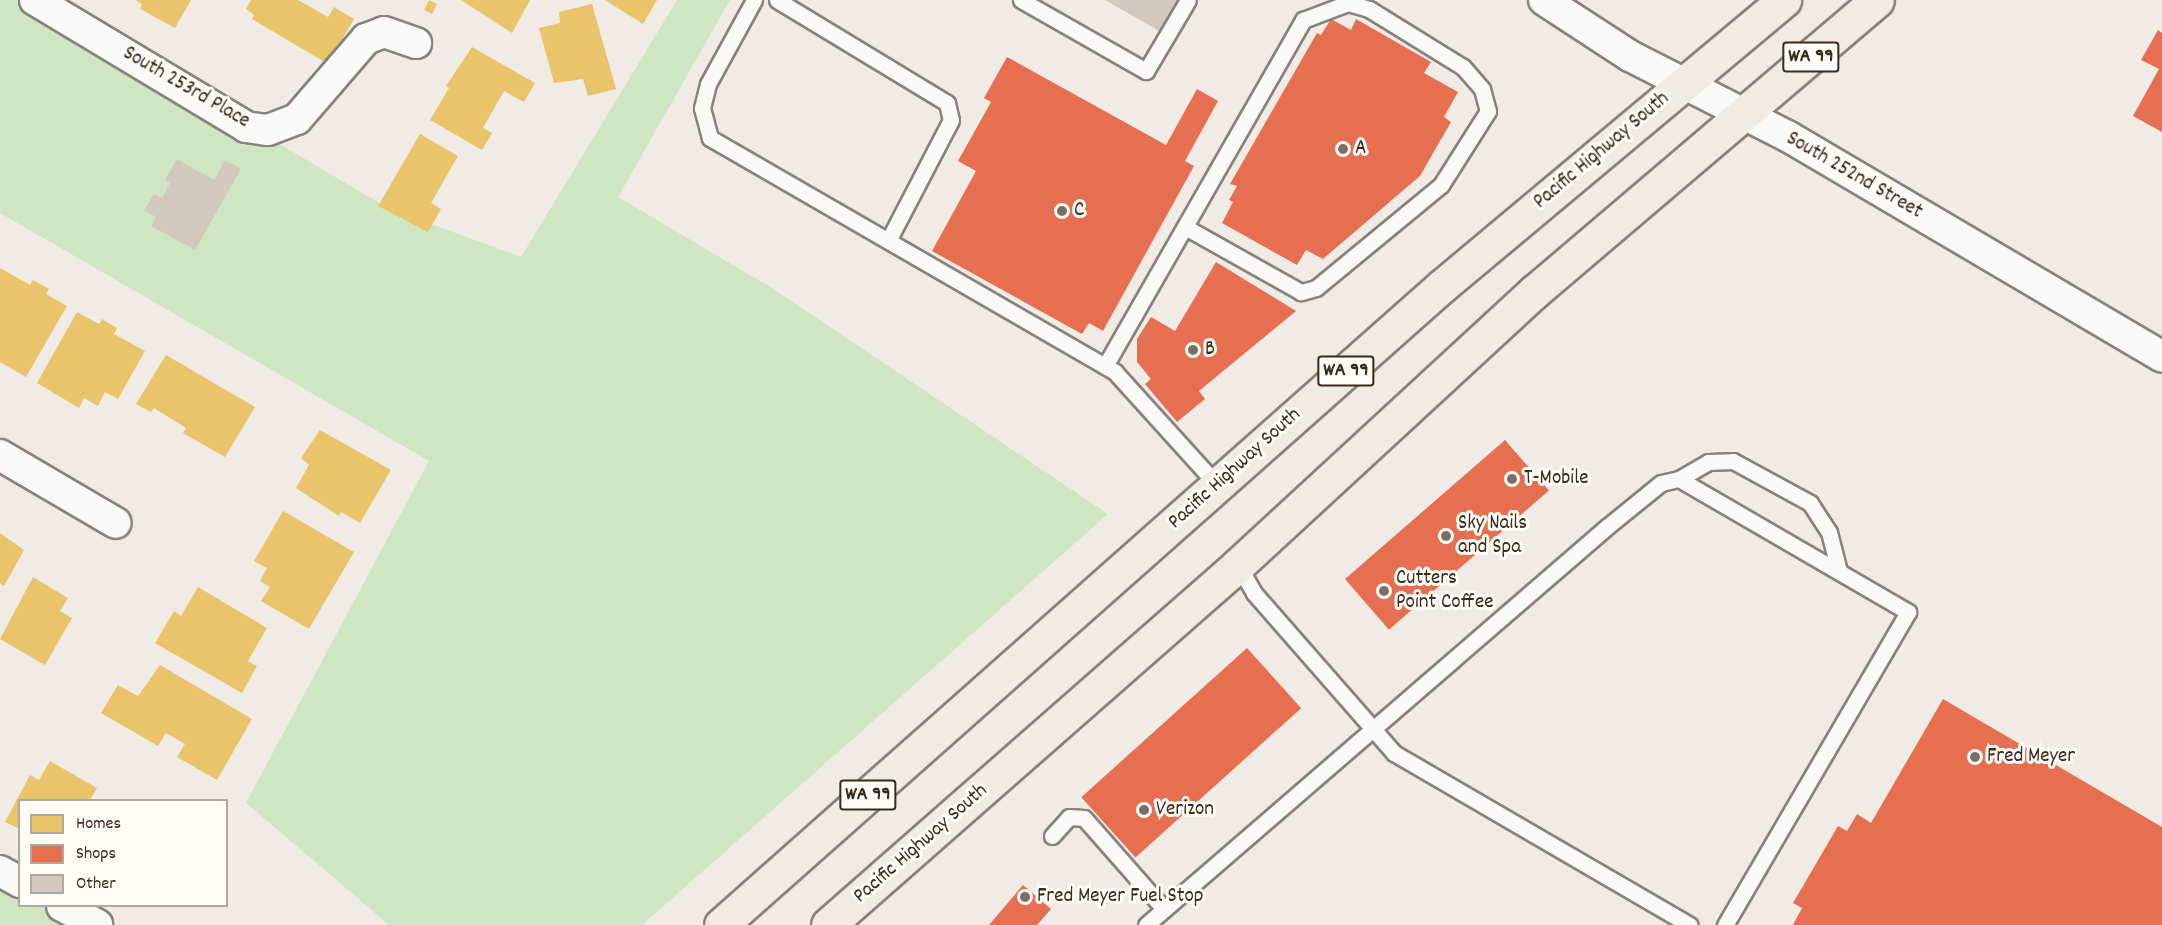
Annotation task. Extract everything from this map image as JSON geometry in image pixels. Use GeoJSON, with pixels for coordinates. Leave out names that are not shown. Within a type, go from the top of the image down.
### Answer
{"type":"FeatureCollection","features":[{"type":"Feature","properties":{"kind":"main road","name":"Pacific Highway South"},"geometry":{"type":"LineString","coordinates":[[721,925],[1442,286],[1784,0]]}},
{"type":"Feature","properties":{"kind":"main road","name":"Pacific Highway South"},"geometry":{"type":"LineString","coordinates":[[828,925],[1238,566],[1534,292],[1877,0]]}},
{"type":"Feature","properties":{"kind":"street","name":"South 253rd Place"},"geometry":{"type":"LineString","coordinates":[[35,0],[246,127],[268,130],[297,118],[366,39],[384,32],[416,43]]}},
{"type":"Feature","properties":{"kind":"street","name":"South 252nd Street"},"geometry":{"type":"LineString","coordinates":[[1544,0],[1630,56],[1744,114],[2162,357]]}},
{"type":"Feature","properties":{"kind":"street"},"geometry":{"type":"LineString","coordinates":[[0,455],[116,523]]}},
{"type":"Feature","properties":{"kind":"street"},"geometry":{"type":"LineString","coordinates":[[0,871],[18,881]]}},
{"type":"Feature","properties":{"kind":"street"},"geometry":{"type":"LineString","coordinates":[[64,907],[97,925]]}},
{"type":"Feature","properties":{"kind":"lane"},"geometry":{"type":"LineString","coordinates":[[754,0],[708,84],[702,108],[710,138],[1115,372],[1217,485]]}},
{"type":"Feature","properties":{"kind":"lane"},"geometry":{"type":"LineString","coordinates":[[777,0],[947,103],[951,120],[888,241]]}},
{"type":"Feature","properties":{"kind":"lane"},"geometry":{"type":"LineString","coordinates":[[1020,0],[1146,71],[1188,0]]}},
{"type":"Feature","properties":{"kind":"lane"},"geometry":{"type":"LineString","coordinates":[[1105,366],[1303,20],[1322,10],[1347,3],[1369,9],[1463,67],[1482,89],[1488,111],[1441,185],[1316,288],[1301,292],[1185,227]]}},
{"type":"Feature","properties":{"kind":"lane"},"geometry":{"type":"LineString","coordinates":[[1146,925],[1371,727],[1661,483],[1679,479],[1708,462],[1733,461],[1810,503],[1829,532],[1839,571]]}},
{"type":"Feature","properties":{"kind":"lane"},"geometry":{"type":"LineString","coordinates":[[1679,479],[1908,612],[1725,925]]}},
{"type":"Feature","properties":{"kind":"lane"},"geometry":{"type":"LineString","coordinates":[[1238,566],[1254,593],[1394,753],[1690,925]]}},
{"type":"Feature","properties":{"kind":"lane"},"geometry":{"type":"LineString","coordinates":[[1052,836],[1069,817],[1084,818],[1164,909]]}},
{"type":"Feature","properties":{"kind":"green space"},"geometry":{"type":"Polygon","coordinates":[[[0,0],[35,0],[388,208],[521,257],[677,0],[730,0],[618,197],[772,288],[1108,514],[642,925],[389,925],[246,803],[429,461],[0,213],[0,0]]]}},
{"type":"Feature","properties":{"kind":"green space"},"geometry":{"type":"Polygon","coordinates":[[[0,871],[18,881],[18,907],[64,907],[97,925],[0,925],[0,871]]]}},
{"type":"Feature","properties":{"kind":"building: Homes"},"geometry":{"type":"Polygon","coordinates":[[[135,0],[191,0],[175,28],[140,9],[142,4],[135,0]]]}},
{"type":"Feature","properties":{"kind":"building: Homes"},"geometry":{"type":"Polygon","coordinates":[[[251,0],[298,0],[328,17],[334,7],[354,19],[328,64],[252,19],[254,15],[246,9],[251,0]]]}},
{"type":"Feature","properties":{"kind":"building: Homes"},"geometry":{"type":"Polygon","coordinates":[[[429,0],[437,4],[432,14],[424,10],[429,0]]]}},
{"type":"Feature","properties":{"kind":"building: Homes"},"geometry":{"type":"Polygon","coordinates":[[[461,0],[530,0],[512,33],[461,0]]]}},
{"type":"Feature","properties":{"kind":"building: Homes"},"geometry":{"type":"Polygon","coordinates":[[[605,0],[657,0],[643,24],[605,0]]]}},
{"type":"Feature","properties":{"kind":"building: Homes"},"geometry":{"type":"Polygon","coordinates":[[[592,4],[616,89],[588,96],[583,79],[554,83],[539,28],[560,23],[559,12],[592,4]]]}},
{"type":"Feature","properties":{"kind":"building: Homes"},"geometry":{"type":"Polygon","coordinates":[[[472,47],[535,83],[524,102],[504,91],[483,128],[492,133],[482,150],[430,120],[449,88],[446,86],[472,47]]]}},
{"type":"Feature","properties":{"kind":"building: Homes"},"geometry":{"type":"Polygon","coordinates":[[[420,134],[458,156],[431,203],[441,209],[428,232],[378,206],[420,134]]]}},
{"type":"Feature","properties":{"kind":"building: Homes"},"geometry":{"type":"Polygon","coordinates":[[[0,268],[30,285],[33,280],[49,289],[46,294],[67,306],[26,377],[0,362],[0,268]]]}},
{"type":"Feature","properties":{"kind":"building: Homes"},"geometry":{"type":"Polygon","coordinates":[[[77,312],[99,324],[102,319],[117,328],[114,334],[145,351],[118,399],[105,392],[98,406],[84,398],[79,408],[37,383],[77,312]]]}},
{"type":"Feature","properties":{"kind":"building: Homes"},"geometry":{"type":"Polygon","coordinates":[[[166,355],[255,407],[225,457],[183,433],[186,428],[154,408],[151,412],[136,404],[166,355]]]}},
{"type":"Feature","properties":{"kind":"building: Homes"},"geometry":{"type":"Polygon","coordinates":[[[320,430],[391,470],[360,523],[341,512],[339,516],[296,488],[309,465],[301,458],[320,430]]]}},
{"type":"Feature","properties":{"kind":"building: Homes"},"geometry":{"type":"Polygon","coordinates":[[[283,511],[354,552],[309,629],[261,601],[270,587],[260,581],[267,568],[254,561],[283,511]]]}},
{"type":"Feature","properties":{"kind":"building: Homes"},"geometry":{"type":"Polygon","coordinates":[[[0,533],[24,550],[4,586],[0,583],[0,533]]]}},
{"type":"Feature","properties":{"kind":"building: Homes"},"geometry":{"type":"Polygon","coordinates":[[[33,577],[68,598],[60,611],[72,618],[45,665],[0,639],[33,577]]]}},
{"type":"Feature","properties":{"kind":"building: Homes"},"geometry":{"type":"Polygon","coordinates":[[[198,587],[267,628],[248,661],[257,666],[242,693],[155,643],[174,611],[181,616],[198,587]]]}},
{"type":"Feature","properties":{"kind":"building: Homes"},"geometry":{"type":"Polygon","coordinates":[[[160,665],[252,719],[217,780],[177,757],[185,744],[166,733],[158,746],[101,713],[118,685],[138,696],[160,665]]]}},
{"type":"Feature","properties":{"kind":"building: Homes"},"geometry":{"type":"Polygon","coordinates":[[[50,761],[97,788],[91,799],[18,799],[18,828],[5,822],[30,775],[39,780],[50,761]]]}},
{"type":"Feature","properties":{"kind":"building: Shops","name":"A"},"geometry":{"type":"Polygon","coordinates":[[[1331,19],[1351,30],[1356,19],[1431,62],[1424,73],[1458,92],[1444,117],[1451,122],[1420,176],[1323,259],[1306,250],[1297,265],[1222,223],[1233,202],[1229,200],[1237,186],[1230,184],[1317,33],[1321,35],[1331,19]]]}},
{"type":"Feature","properties":{"kind":"building: Shops"},"geometry":{"type":"Polygon","coordinates":[[[2158,30],[2162,33],[2162,132],[2133,116],[2159,69],[2141,60],[2158,30]]]}},
{"type":"Feature","properties":{"kind":"building: Shops","name":"C"},"geometry":{"type":"Polygon","coordinates":[[[1007,57],[1166,145],[1197,89],[1218,101],[1185,161],[1194,166],[1103,331],[1089,323],[1082,334],[932,251],[976,171],[958,161],[991,102],[984,98],[1007,57]]]}},
{"type":"Feature","properties":{"kind":"building: Shops","name":"B"},"geometry":{"type":"Polygon","coordinates":[[[1216,262],[1296,311],[1199,391],[1205,399],[1177,422],[1145,384],[1151,379],[1137,362],[1137,339],[1151,317],[1175,331],[1216,262]]]}},
{"type":"Feature","properties":{"kind":"building: Shops"},"geometry":{"type":"Polygon","coordinates":[[[1505,440],[1549,491],[1389,630],[1345,579],[1505,440]]]}},
{"type":"Feature","properties":{"kind":"building: Shops"},"geometry":{"type":"Polygon","coordinates":[[[1247,648],[1301,708],[1135,857],[1081,797],[1247,648]]]}},
{"type":"Feature","properties":{"kind":"building: Shops","name":"Fred Meyer"},"geometry":{"type":"Polygon","coordinates":[[[1943,699],[2162,827],[2162,925],[1793,925],[1802,908],[1793,903],[1838,826],[1847,831],[1857,814],[1871,823],[1943,699]]]}},
{"type":"Feature","properties":{"kind":"building: Shops","name":"Fred Meyer Fuel Stop"},"geometry":{"type":"Polygon","coordinates":[[[1023,885],[1051,909],[1037,925],[989,925],[1023,885]]]}},
{"type":"Feature","properties":{"kind":"building: Other"},"geometry":{"type":"Polygon","coordinates":[[[1105,0],[1179,0],[1161,32],[1105,0]]]}},
{"type":"Feature","properties":{"kind":"building: Other"},"geometry":{"type":"Polygon","coordinates":[[[177,159],[214,180],[225,160],[241,169],[195,250],[151,226],[156,217],[144,210],[154,194],[162,198],[170,183],[165,180],[177,159]]]}},
{"type":"Feature","properties":{"kind":"place","name":"A"},"geometry":{"type":"Point","coordinates":[1343,149]}},
{"type":"Feature","properties":{"kind":"place","name":"C"},"geometry":{"type":"Point","coordinates":[1062,211]}},
{"type":"Feature","properties":{"kind":"place","name":"B"},"geometry":{"type":"Point","coordinates":[1193,350]}},
{"type":"Feature","properties":{"kind":"place","name":"T-Mobile"},"geometry":{"type":"Point","coordinates":[1512,479]}},
{"type":"Feature","properties":{"kind":"place","name":"Sky Nails and Spa"},"geometry":{"type":"Point","coordinates":[1446,536]}},
{"type":"Feature","properties":{"kind":"place","name":"Cutters Point Coffee"},"geometry":{"type":"Point","coordinates":[1384,591]}},
{"type":"Feature","properties":{"kind":"place","name":"Fred Meyer"},"geometry":{"type":"Point","coordinates":[1975,757]}},
{"type":"Feature","properties":{"kind":"place","name":"Verizon"},"geometry":{"type":"Point","coordinates":[1144,810]}},
{"type":"Feature","properties":{"kind":"place","name":"Fred Meyer Fuel Stop"},"geometry":{"type":"Point","coordinates":[1025,897]}}]}
